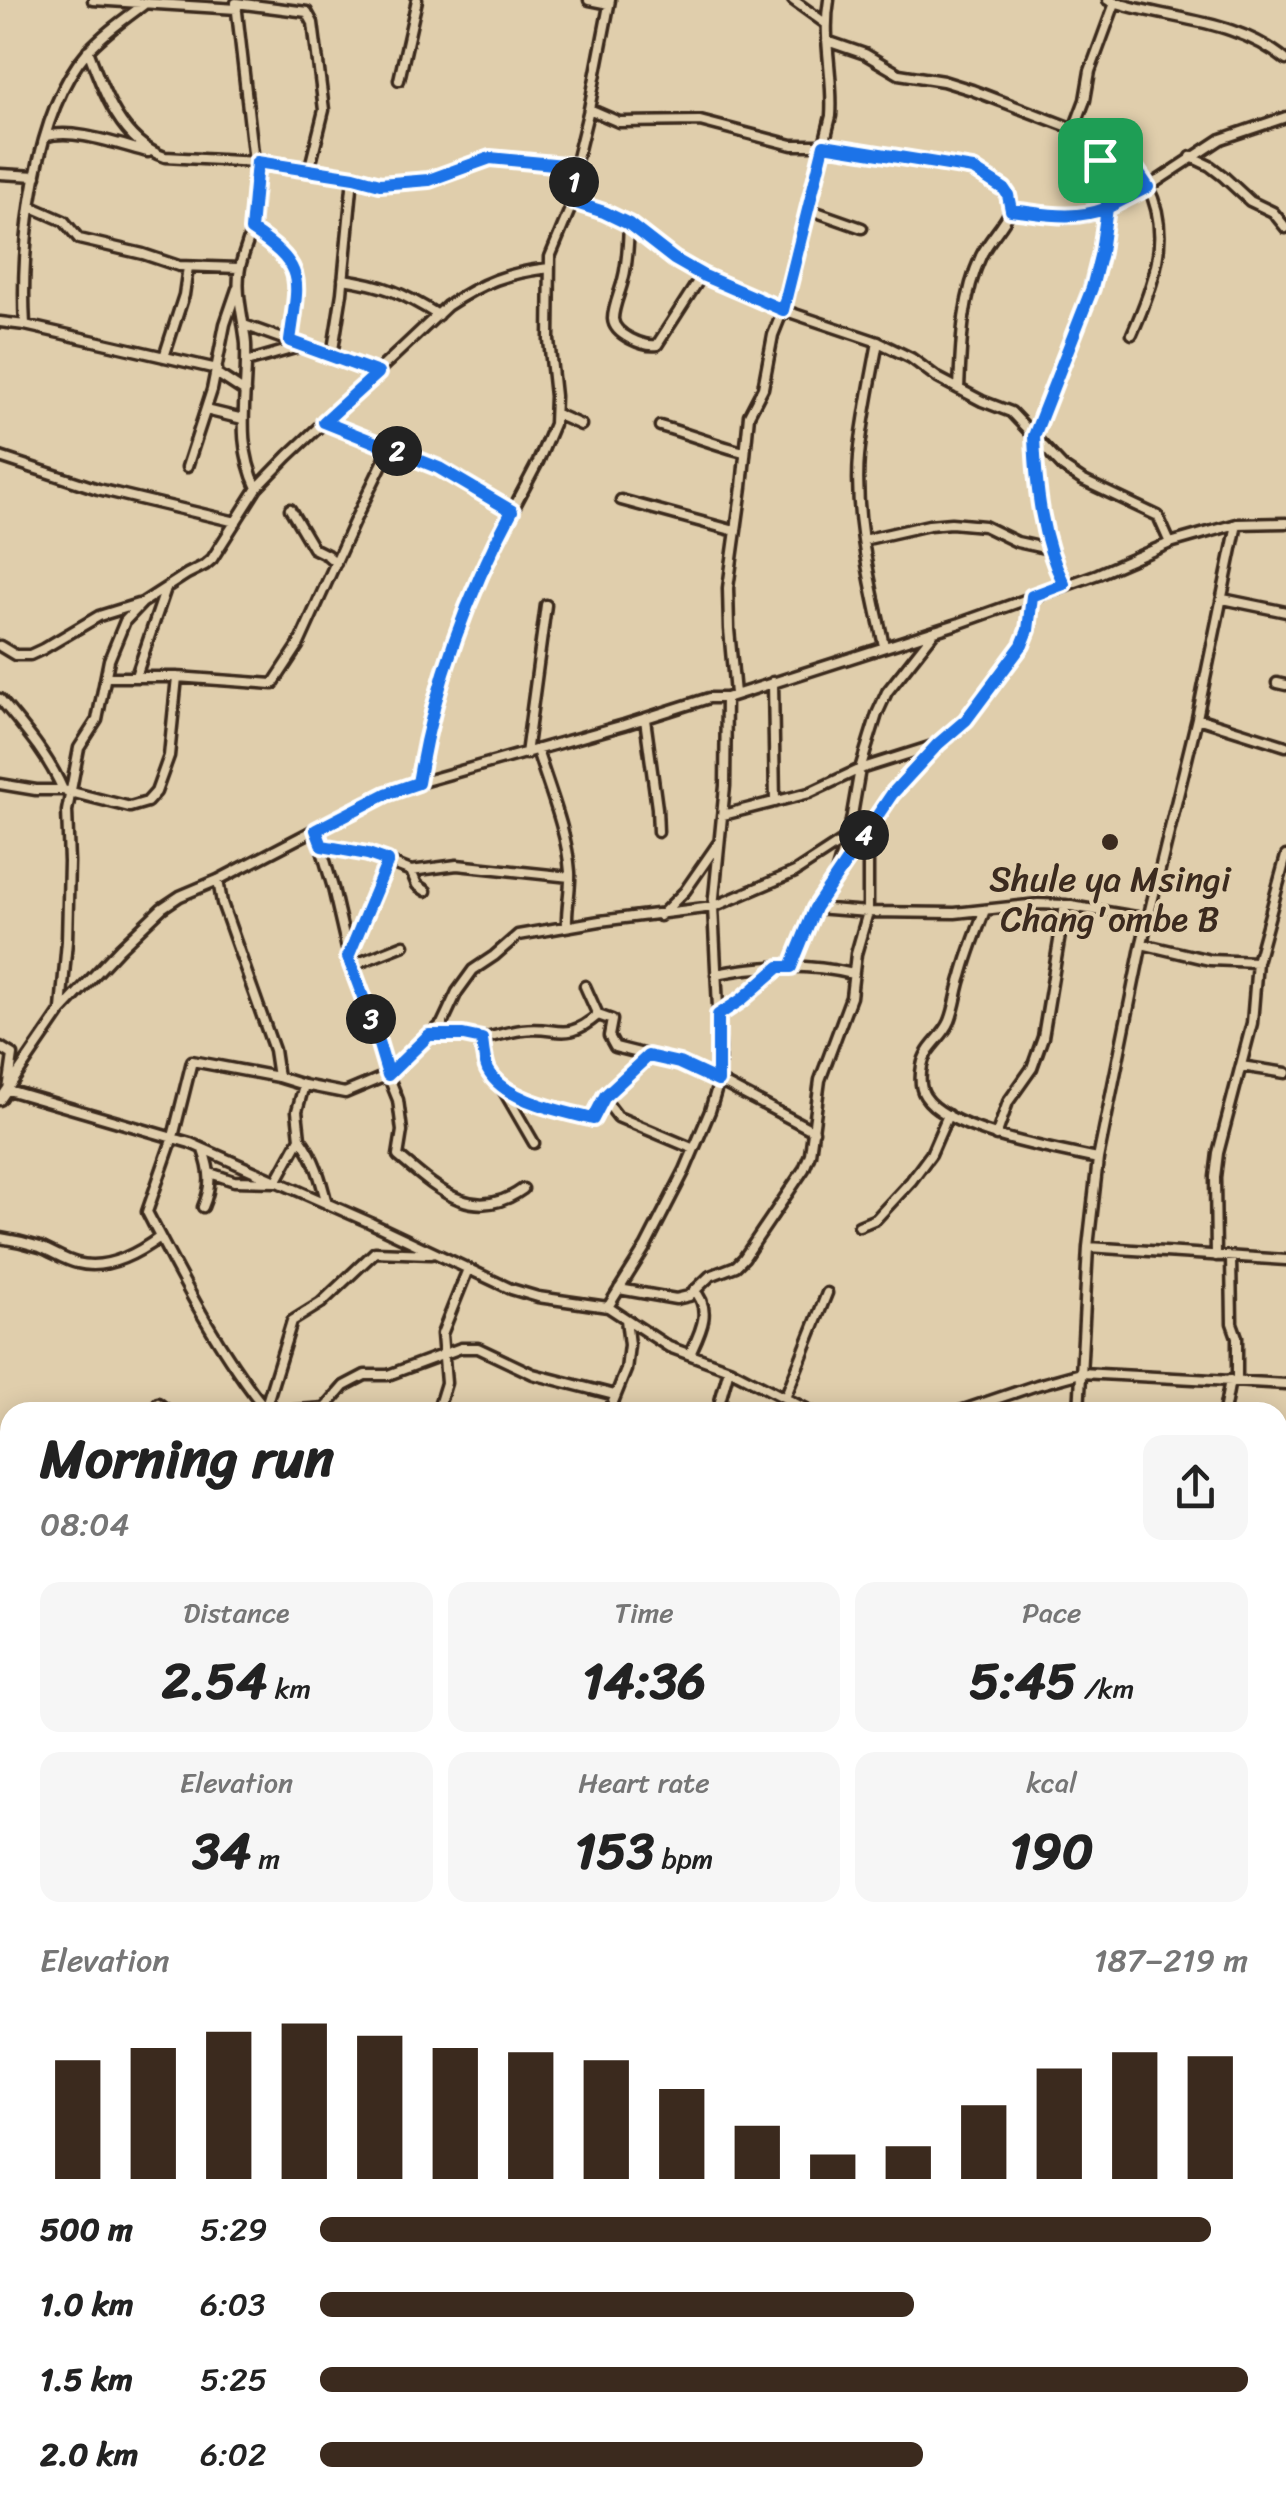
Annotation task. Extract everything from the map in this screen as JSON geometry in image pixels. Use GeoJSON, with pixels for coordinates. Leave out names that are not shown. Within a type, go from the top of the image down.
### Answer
{"type":"FeatureCollection","features":[{"type":"Feature","properties":{"kind":"street"},"geometry":{"type":"LineString","coordinates":[[93,0],[236,4],[306,12],[313,23],[324,110],[310,170]]}},
{"type":"Feature","properties":{"kind":"street"},"geometry":{"type":"LineString","coordinates":[[399,80],[418,0]]}},
{"type":"Feature","properties":{"kind":"street"},"geometry":{"type":"LineString","coordinates":[[418,783],[444,670],[488,554],[554,424],[550,257],[573,202],[575,166],[610,2],[588,0]]}},
{"type":"Feature","properties":{"kind":"street"},"geometry":{"type":"LineString","coordinates":[[793,0],[825,24]]}},
{"type":"Feature","properties":{"kind":"street"},"geometry":{"type":"LineString","coordinates":[[608,1308],[646,1246],[694,1149],[718,1081],[713,908],[731,696],[728,588],[749,415],[763,388],[773,334],[783,310],[831,116],[825,24],[829,0]]}},
{"type":"Feature","properties":{"kind":"street"},"geometry":{"type":"LineString","coordinates":[[1074,129],[1112,1],[1234,30],[1286,60]]}},
{"type":"Feature","properties":{"kind":"street"},"geometry":{"type":"LineString","coordinates":[[25,324],[22,288],[43,138],[58,100],[88,50],[146,3]]}},
{"type":"Feature","properties":{"kind":"street"},"geometry":{"type":"LineString","coordinates":[[236,4],[255,162],[251,230],[239,268],[239,284],[246,362],[244,451],[257,488]]}},
{"type":"Feature","properties":{"kind":"street"},"geometry":{"type":"LineString","coordinates":[[827,41],[865,54],[900,74],[972,90],[1074,129],[1084,136],[1106,175],[1107,208],[1092,288],[1034,436],[1040,507],[1049,548],[1064,584]]}},
{"type":"Feature","properties":{"kind":"street"},"geometry":{"type":"LineString","coordinates":[[88,50],[103,92],[125,126],[152,152]]}},
{"type":"Feature","properties":{"kind":"street"},"geometry":{"type":"LineString","coordinates":[[590,110],[618,122],[700,121],[792,145],[824,145],[973,169],[1004,189],[1011,210],[982,253],[973,278],[961,340],[959,389]]}},
{"type":"Feature","properties":{"kind":"street"},"geometry":{"type":"LineString","coordinates":[[1011,210],[1068,217],[1091,214],[1148,187],[1221,138],[1286,117]]}},
{"type":"Feature","properties":{"kind":"street"},"geometry":{"type":"LineString","coordinates":[[43,138],[51,134],[86,136],[182,160],[255,162],[380,184],[429,180],[490,158],[575,166]]}},
{"type":"Feature","properties":{"kind":"street"},"geometry":{"type":"LineString","coordinates":[[1099,161],[1116,151],[1126,154],[1148,187],[1157,220],[1158,258],[1149,295],[1132,334]]}},
{"type":"Feature","properties":{"kind":"street"},"geometry":{"type":"LineString","coordinates":[[1192,157],[1223,176],[1250,201],[1274,212],[1286,228]]}},
{"type":"Feature","properties":{"kind":"street"},"geometry":{"type":"LineString","coordinates":[[0,174],[36,176]]}},
{"type":"Feature","properties":{"kind":"street"},"geometry":{"type":"LineString","coordinates":[[332,356],[354,177]]}},
{"type":"Feature","properties":{"kind":"street"},"geometry":{"type":"LineString","coordinates":[[573,202],[629,224],[702,275],[783,310],[878,342],[911,358],[938,378],[1011,412],[1064,468],[1158,516],[1170,543]]}},
{"type":"Feature","properties":{"kind":"street"},"geometry":{"type":"LineString","coordinates":[[32,207],[64,221],[79,239],[188,267],[239,268]]}},
{"type":"Feature","properties":{"kind":"street"},"geometry":{"type":"LineString","coordinates":[[808,210],[862,228]]}},
{"type":"Feature","properties":{"kind":"street"},"geometry":{"type":"LineString","coordinates":[[629,224],[624,276],[614,314],[616,329],[646,346],[657,345],[702,275]]}},
{"type":"Feature","properties":{"kind":"street"},"geometry":{"type":"LineString","coordinates":[[251,230],[274,245],[294,270],[298,291],[290,341]]}},
{"type":"Feature","properties":{"kind":"street"},"geometry":{"type":"LineString","coordinates":[[164,357],[184,295],[188,267]]}},
{"type":"Feature","properties":{"kind":"street"},"geometry":{"type":"LineString","coordinates":[[60,1011],[67,941],[67,791],[78,748],[97,720],[116,639],[125,621],[142,603],[205,566],[257,488],[438,314],[494,278],[549,268]]}},
{"type":"Feature","properties":{"kind":"street"},"geometry":{"type":"LineString","coordinates":[[343,279],[377,284],[406,294],[438,314]]}},
{"type":"Feature","properties":{"kind":"street"},"geometry":{"type":"LineString","coordinates":[[187,467],[239,284]]}},
{"type":"Feature","properties":{"kind":"street"},"geometry":{"type":"LineString","coordinates":[[0,322],[25,324],[217,371],[245,392]]}},
{"type":"Feature","properties":{"kind":"street"},"geometry":{"type":"LineString","coordinates":[[244,325],[378,373]]}},
{"type":"Feature","properties":{"kind":"street"},"geometry":{"type":"LineString","coordinates":[[878,342],[859,456],[860,518],[884,646]]}},
{"type":"Feature","properties":{"kind":"street"},"geometry":{"type":"LineString","coordinates":[[246,362],[302,346]]}},
{"type":"Feature","properties":{"kind":"street"},"geometry":{"type":"LineString","coordinates":[[206,410],[243,419]]}},
{"type":"Feature","properties":{"kind":"street"},"geometry":{"type":"LineString","coordinates":[[556,414],[581,426]]}},
{"type":"Feature","properties":{"kind":"street"},"geometry":{"type":"LineString","coordinates":[[324,422],[439,468],[512,511]]}},
{"type":"Feature","properties":{"kind":"street"},"geometry":{"type":"LineString","coordinates":[[660,426],[744,452]]}},
{"type":"Feature","properties":{"kind":"street"},"geometry":{"type":"LineString","coordinates":[[106,677],[177,676],[273,684],[298,646],[390,448]]}},
{"type":"Feature","properties":{"kind":"street"},"geometry":{"type":"LineString","coordinates":[[0,457],[98,489],[236,522]]}},
{"type":"Feature","properties":{"kind":"street"},"geometry":{"type":"LineString","coordinates":[[621,500],[735,530]]}},
{"type":"Feature","properties":{"kind":"street"},"geometry":{"type":"LineString","coordinates":[[290,509],[313,548],[336,563]]}},
{"type":"Feature","properties":{"kind":"street"},"geometry":{"type":"LineString","coordinates":[[863,540],[951,523],[984,526],[1013,540],[1049,548]]}},
{"type":"Feature","properties":{"kind":"street"},"geometry":{"type":"LineString","coordinates":[[0,1100],[60,1011],[162,908],[386,794],[708,698],[731,696],[935,631],[1098,574],[1170,543],[1237,524],[1286,523]]}},
{"type":"Feature","properties":{"kind":"street"},"geometry":{"type":"LineString","coordinates":[[1080,1402],[1088,1247],[1098,1159],[1237,524]]}},
{"type":"Feature","properties":{"kind":"street"},"geometry":{"type":"LineString","coordinates":[[136,676],[166,588]]}},
{"type":"Feature","properties":{"kind":"street"},"geometry":{"type":"LineString","coordinates":[[791,967],[815,908],[892,794],[966,720],[1022,645],[1032,596]]}},
{"type":"Feature","properties":{"kind":"street"},"geometry":{"type":"LineString","coordinates":[[1223,599],[1286,612]]}},
{"type":"Feature","properties":{"kind":"street"},"geometry":{"type":"LineString","coordinates":[[0,646],[15,656],[30,655],[99,616],[142,603]]}},
{"type":"Feature","properties":{"kind":"street"},"geometry":{"type":"LineString","coordinates":[[526,754],[546,605]]}},
{"type":"Feature","properties":{"kind":"street"},"geometry":{"type":"LineString","coordinates":[[834,881],[877,714],[887,692],[935,631]]}},
{"type":"Feature","properties":{"kind":"street"},"geometry":{"type":"LineString","coordinates":[[0,784],[67,791],[130,807],[146,802],[156,792],[168,756],[177,676]]}},
{"type":"Feature","properties":{"kind":"street"},"geometry":{"type":"LineString","coordinates":[[773,682],[775,802]]}},
{"type":"Feature","properties":{"kind":"street"},"geometry":{"type":"LineString","coordinates":[[0,699],[33,738],[67,791]]}},
{"type":"Feature","properties":{"kind":"street"},"geometry":{"type":"LineString","coordinates":[[645,718],[658,832]]}},
{"type":"Feature","properties":{"kind":"street"},"geometry":{"type":"LineString","coordinates":[[1197,718],[1286,746]]}},
{"type":"Feature","properties":{"kind":"street"},"geometry":{"type":"LineString","coordinates":[[723,815],[824,787],[860,769],[938,744]]}},
{"type":"Feature","properties":{"kind":"street"},"geometry":{"type":"LineString","coordinates":[[537,750],[567,855],[567,926]]}},
{"type":"Feature","properties":{"kind":"street"},"geometry":{"type":"LineString","coordinates":[[316,830],[350,962],[398,1100],[402,1116],[398,1156],[445,1194],[460,1201],[499,1201],[523,1189]]}},
{"type":"Feature","properties":{"kind":"street"},"geometry":{"type":"LineString","coordinates":[[620,1289],[676,1299],[689,1296],[710,1276],[736,1266],[804,1169],[814,1131],[820,1080],[852,997],[860,933],[868,912],[864,836]]}},
{"type":"Feature","properties":{"kind":"street"},"geometry":{"type":"LineString","coordinates":[[660,916],[685,891],[721,838]]}},
{"type":"Feature","properties":{"kind":"street"},"geometry":{"type":"LineString","coordinates":[[261,1402],[229,1360],[147,1212],[173,1137],[192,1061],[345,1093],[388,1075],[442,1024],[456,992],[473,970],[518,935],[713,908],[796,872],[844,840]]}},
{"type":"Feature","properties":{"kind":"street"},"geometry":{"type":"LineString","coordinates":[[322,846],[368,854],[411,870],[457,865],[570,876]]}},
{"type":"Feature","properties":{"kind":"street"},"geometry":{"type":"LineString","coordinates":[[1216,1256],[1218,1154],[1252,1023],[1257,962],[1286,856]]}},
{"type":"Feature","properties":{"kind":"street"},"geometry":{"type":"LineString","coordinates":[[350,962],[388,861]]}},
{"type":"Feature","properties":{"kind":"street"},"geometry":{"type":"LineString","coordinates":[[411,870],[417,885],[426,892]]}},
{"type":"Feature","properties":{"kind":"street"},"geometry":{"type":"LineString","coordinates":[[218,880],[222,903],[274,1050],[278,1076]]}},
{"type":"Feature","properties":{"kind":"street"},"geometry":{"type":"LineString","coordinates":[[815,908],[955,913],[1010,905],[1064,905],[1148,919]]}},
{"type":"Feature","properties":{"kind":"street"},"geometry":{"type":"LineString","coordinates":[[996,1136],[1008,1102],[1032,1068],[1043,1037],[1064,905]]}},
{"type":"Feature","properties":{"kind":"street"},"geometry":{"type":"LineString","coordinates":[[985,910],[950,1020],[925,1054],[921,1082],[924,1094],[935,1108],[996,1136],[1098,1159]]}},
{"type":"Feature","properties":{"kind":"street"},"geometry":{"type":"LineString","coordinates":[[350,962],[404,944]]}},
{"type":"Feature","properties":{"kind":"street"},"geometry":{"type":"LineString","coordinates":[[1142,944],[1210,960],[1257,962]]}},
{"type":"Feature","properties":{"kind":"street"},"geometry":{"type":"LineString","coordinates":[[718,1015],[779,967]]}},
{"type":"Feature","properties":{"kind":"street"},"geometry":{"type":"LineString","coordinates":[[716,974],[791,967],[832,968],[853,974]]}},
{"type":"Feature","properties":{"kind":"street"},"geometry":{"type":"LineString","coordinates":[[585,986],[598,1015],[612,1020],[609,1036],[615,1047],[679,1063],[814,1131]]}},
{"type":"Feature","properties":{"kind":"street"},"geometry":{"type":"LineString","coordinates":[[429,1035],[482,1039],[524,1029],[572,1032],[598,1015]]}},
{"type":"Feature","properties":{"kind":"street"},"geometry":{"type":"LineString","coordinates":[[482,1039],[487,1068],[534,1143]]}},
{"type":"Feature","properties":{"kind":"street"},"geometry":{"type":"LineString","coordinates":[[0,1047],[13,1055],[8,1090]]}},
{"type":"Feature","properties":{"kind":"street"},"geometry":{"type":"LineString","coordinates":[[501,1086],[536,1104],[593,1119],[604,1099],[648,1056]]}},
{"type":"Feature","properties":{"kind":"street"},"geometry":{"type":"LineString","coordinates":[[1241,1066],[1286,1073]]}},
{"type":"Feature","properties":{"kind":"street"},"geometry":{"type":"LineString","coordinates":[[304,1085],[297,1111],[300,1138],[310,1150],[326,1204]]}},
{"type":"Feature","properties":{"kind":"street"},"geometry":{"type":"LineString","coordinates":[[8,1090],[202,1148],[510,1289],[608,1308],[669,1346],[728,1369],[793,1402]]}},
{"type":"Feature","properties":{"kind":"street"},"geometry":{"type":"LineString","coordinates":[[604,1099],[618,1117],[694,1149]]}},
{"type":"Feature","properties":{"kind":"street"},"geometry":{"type":"LineString","coordinates":[[860,1226],[876,1219],[911,1181],[931,1154],[948,1114]]}},
{"type":"Feature","properties":{"kind":"street"},"geometry":{"type":"LineString","coordinates":[[276,1182],[300,1138]]}},
{"type":"Feature","properties":{"kind":"street"},"geometry":{"type":"LineString","coordinates":[[202,1148],[210,1173],[210,1191],[202,1208]]}},
{"type":"Feature","properties":{"kind":"street"},"geometry":{"type":"LineString","coordinates":[[210,1173],[234,1181],[276,1182]]}},
{"type":"Feature","properties":{"kind":"street"},"geometry":{"type":"LineString","coordinates":[[0,1238],[43,1248],[83,1265],[116,1262],[138,1254],[160,1237]]}},
{"type":"Feature","properties":{"kind":"street"},"geometry":{"type":"LineString","coordinates":[[1088,1247],[1286,1260]]}},
{"type":"Feature","properties":{"kind":"street"},"geometry":{"type":"LineString","coordinates":[[270,1402],[292,1321],[321,1303],[374,1252],[435,1254]]}},
{"type":"Feature","properties":{"kind":"street"},"geometry":{"type":"LineString","coordinates":[[1227,1402],[1237,1338],[1232,1322],[1231,1257]]}},
{"type":"Feature","properties":{"kind":"street"},"geometry":{"type":"LineString","coordinates":[[441,1402],[446,1383],[442,1334],[468,1269]]}},
{"type":"Feature","properties":{"kind":"street"},"geometry":{"type":"LineString","coordinates":[[690,1354],[705,1308],[694,1290]]}},
{"type":"Feature","properties":{"kind":"street"},"geometry":{"type":"LineString","coordinates":[[785,1398],[827,1292]]}},
{"type":"Feature","properties":{"kind":"street"},"geometry":{"type":"LineString","coordinates":[[612,1402],[626,1370],[626,1320]]}},
{"type":"Feature","properties":{"kind":"street"},"geometry":{"type":"LineString","coordinates":[[330,1402],[344,1386],[365,1374],[388,1375],[461,1348],[478,1348],[532,1374],[615,1395]]}},
{"type":"Feature","properties":{"kind":"street"},"geometry":{"type":"LineString","coordinates":[[720,1402],[728,1369]]}},
{"type":"Feature","properties":{"kind":"street"},"geometry":{"type":"LineString","coordinates":[[987,1402],[1081,1373],[1286,1384]]}},
{"type":"Feature","properties":{"kind":"place","name":"Shule ya Msingi Chang'ombe B"},"geometry":{"type":"Point","coordinates":[1110,842]}},
{"type":"Feature","properties":{"kind":"route"},"geometry":{"type":"LineString","coordinates":[[1100,160],[1106,175],[1107,208],[1068,217],[1011,210],[1004,189],[963,166],[824,145],[783,310],[702,275],[629,224],[573,202],[575,166],[490,158],[429,180],[380,184],[257,162],[251,230],[274,245],[294,270],[298,291],[290,341],[378,373],[324,422],[439,468],[512,511],[488,554],[444,670],[418,783],[386,794],[316,830],[322,846],[388,861],[348,957],[388,1075],[429,1035],[463,1035],[482,1039],[487,1068],[501,1086],[536,1104],[593,1119],[605,1096],[648,1056],[679,1063],[718,1081],[718,1015],[779,967],[791,967],[815,908],[892,794],[966,720],[1022,645],[1032,596],[1064,584],[1052,559],[1040,507],[1034,436],[1092,288],[1107,208],[1148,187],[1121,151],[1100,160]]}}]}
